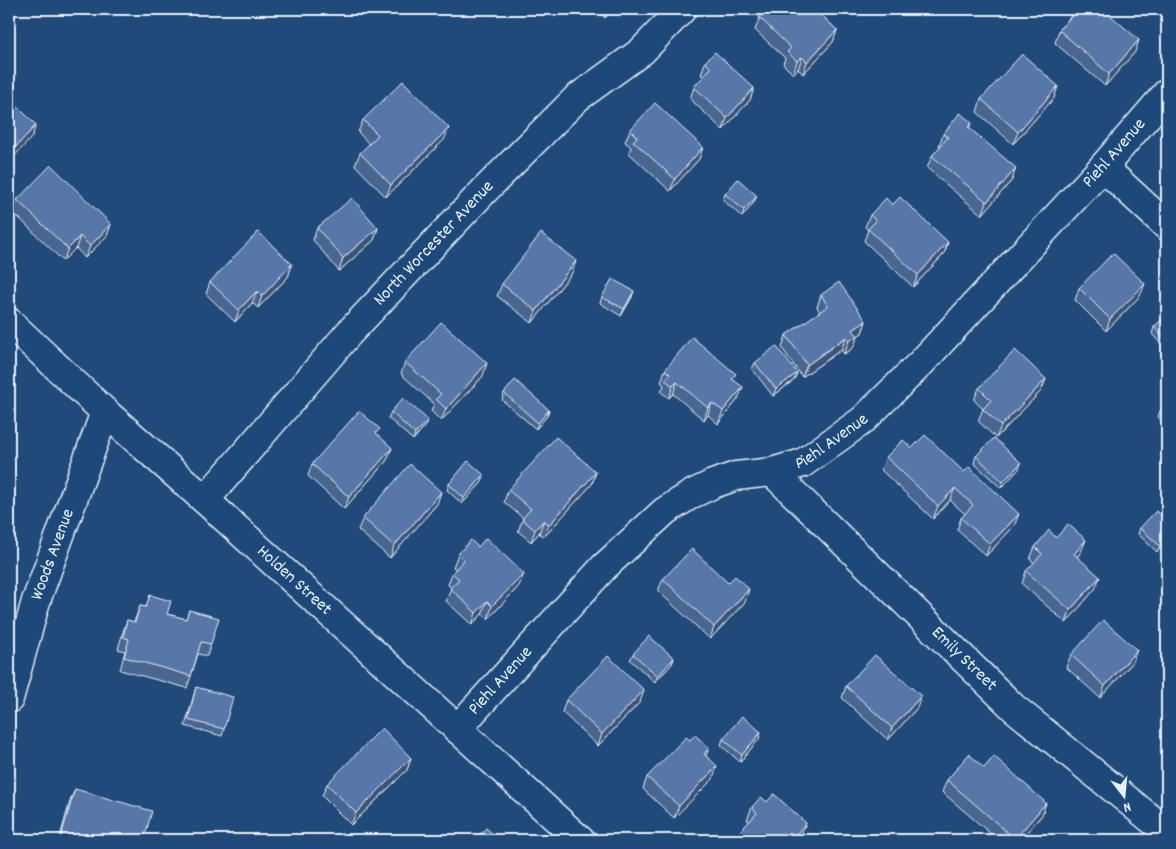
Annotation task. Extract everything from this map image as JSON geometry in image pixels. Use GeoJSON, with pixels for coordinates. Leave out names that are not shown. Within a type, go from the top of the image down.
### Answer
{"type":"FeatureCollection","features":[{"type":"Feature","properties":{"kind":"street","name":"North Worcester Avenue"},"geometry":{"type":"LineString","coordinates":[[205,500],[348,333],[484,191],[577,98],[642,51],[682,9]]}},
{"type":"Feature","properties":{"kind":"street","name":"Piehl Avenue"},"geometry":{"type":"LineString","coordinates":[[457,729],[604,567],[665,511],[692,494],[736,476],[772,472],[803,463],[863,420],[922,362],[1103,167],[1167,93]]}},
{"type":"Feature","properties":{"kind":"street"},"geometry":{"type":"LineString","coordinates":[[1103,167],[1167,226]]}},
{"type":"Feature","properties":{"kind":"street","name":"Holden Street"},"geometry":{"type":"LineString","coordinates":[[9,322],[580,840]]}},
{"type":"Feature","properties":{"kind":"street","name":"Woods Avenue"},"geometry":{"type":"LineString","coordinates":[[9,699],[36,601],[106,412]]}},
{"type":"Feature","properties":{"kind":"street","name":"Emily Street"},"geometry":{"type":"LineString","coordinates":[[772,472],[1014,708],[1167,832]]}},
{"type":"Feature","properties":{"kind":"building"},"geometry":{"type":"Polygon","coordinates":[[[768,9],[815,9],[837,30],[807,62],[802,57],[797,61],[787,52],[791,48],[759,17],[768,9]]]}},
{"type":"Feature","properties":{"kind":"building"},"geometry":{"type":"Polygon","coordinates":[[[1078,9],[1103,9],[1139,40],[1109,74],[1059,30],[1078,9]]]}},
{"type":"Feature","properties":{"kind":"building"},"geometry":{"type":"Polygon","coordinates":[[[715,52],[754,88],[727,118],[694,87],[711,68],[705,62],[715,52]]]}},
{"type":"Feature","properties":{"kind":"building"},"geometry":{"type":"Polygon","coordinates":[[[1022,54],[1058,86],[1018,132],[981,99],[1022,54]]]}},
{"type":"Feature","properties":{"kind":"building"},"geometry":{"type":"Polygon","coordinates":[[[403,81],[449,128],[391,185],[360,153],[378,135],[363,120],[403,81]]]}},
{"type":"Feature","properties":{"kind":"building"},"geometry":{"type":"Polygon","coordinates":[[[655,103],[703,147],[675,179],[633,141],[637,137],[630,130],[655,103]]]}},
{"type":"Feature","properties":{"kind":"building"},"geometry":{"type":"Polygon","coordinates":[[[17,106],[36,125],[11,152],[9,151],[9,115],[17,106]]]}},
{"type":"Feature","properties":{"kind":"building"},"geometry":{"type":"Polygon","coordinates":[[[960,113],[972,123],[968,127],[1016,168],[987,202],[932,156],[948,137],[943,134],[960,113]]]}},
{"type":"Feature","properties":{"kind":"building"},"geometry":{"type":"Polygon","coordinates":[[[51,165],[111,224],[90,246],[80,236],[68,249],[17,200],[51,165]]]}},
{"type":"Feature","properties":{"kind":"building"},"geometry":{"type":"Polygon","coordinates":[[[738,179],[757,196],[744,210],[725,194],[738,179]]]}},
{"type":"Feature","properties":{"kind":"building"},"geometry":{"type":"Polygon","coordinates":[[[900,197],[948,242],[918,275],[868,229],[876,221],[870,215],[886,198],[892,205],[900,197]]]}},
{"type":"Feature","properties":{"kind":"building"},"geometry":{"type":"Polygon","coordinates":[[[352,198],[378,228],[343,258],[317,228],[352,198]]]}},
{"type":"Feature","properties":{"kind":"building"},"geometry":{"type":"Polygon","coordinates":[[[258,232],[292,264],[262,296],[257,291],[239,310],[210,282],[258,232]]]}},
{"type":"Feature","properties":{"kind":"building"},"geometry":{"type":"Polygon","coordinates":[[[541,233],[576,261],[536,311],[502,284],[541,233]]]}},
{"type":"Feature","properties":{"kind":"building"},"geometry":{"type":"Polygon","coordinates":[[[1113,253],[1145,284],[1110,319],[1079,288],[1113,253]]]}},
{"type":"Feature","properties":{"kind":"building"},"geometry":{"type":"Polygon","coordinates":[[[612,279],[634,291],[624,309],[602,297],[612,279]]]}},
{"type":"Feature","properties":{"kind":"building"},"geometry":{"type":"Polygon","coordinates":[[[839,282],[866,321],[853,330],[858,336],[849,341],[846,337],[807,365],[786,335],[828,306],[821,295],[839,282]]]}},
{"type":"Feature","properties":{"kind":"building"},"geometry":{"type":"Polygon","coordinates":[[[1167,315],[1167,342],[1154,327],[1167,315]]]}},
{"type":"Feature","properties":{"kind":"building"},"geometry":{"type":"Polygon","coordinates":[[[441,322],[487,363],[446,409],[436,399],[441,394],[405,362],[441,322]]]}},
{"type":"Feature","properties":{"kind":"building"},"geometry":{"type":"Polygon","coordinates":[[[692,337],[736,374],[732,379],[743,387],[723,411],[712,403],[708,408],[677,382],[673,386],[665,380],[670,374],[665,370],[692,337]]]}},
{"type":"Feature","properties":{"kind":"building"},"geometry":{"type":"Polygon","coordinates":[[[776,346],[797,373],[776,389],[755,363],[776,346]]]}},
{"type":"Feature","properties":{"kind":"building"},"geometry":{"type":"Polygon","coordinates":[[[1015,350],[1046,379],[1001,426],[983,409],[991,400],[979,388],[1015,350]]]}},
{"type":"Feature","properties":{"kind":"building"},"geometry":{"type":"Polygon","coordinates":[[[515,380],[549,410],[538,423],[504,393],[515,380]]]}},
{"type":"Feature","properties":{"kind":"building"},"geometry":{"type":"Polygon","coordinates":[[[403,398],[428,420],[415,434],[391,412],[403,398]]]}},
{"type":"Feature","properties":{"kind":"building"},"geometry":{"type":"Polygon","coordinates":[[[1167,404],[1167,418],[1160,411],[1167,404]]]}},
{"type":"Feature","properties":{"kind":"building"},"geometry":{"type":"Polygon","coordinates":[[[359,411],[380,429],[376,433],[392,448],[349,497],[312,464],[359,411]]]}},
{"type":"Feature","properties":{"kind":"building"},"geometry":{"type":"Polygon","coordinates":[[[925,435],[964,472],[969,467],[1019,514],[990,544],[961,518],[973,505],[955,488],[938,506],[886,457],[903,440],[912,448],[925,435]]]}},
{"type":"Feature","properties":{"kind":"building"},"geometry":{"type":"Polygon","coordinates":[[[556,437],[596,472],[549,525],[544,520],[535,530],[522,519],[531,509],[508,490],[556,437]]]}},
{"type":"Feature","properties":{"kind":"building"},"geometry":{"type":"Polygon","coordinates":[[[994,438],[1021,463],[1003,482],[976,456],[994,438]]]}},
{"type":"Feature","properties":{"kind":"building"},"geometry":{"type":"Polygon","coordinates":[[[468,461],[484,475],[464,498],[449,484],[468,461]]]}},
{"type":"Feature","properties":{"kind":"building"},"geometry":{"type":"Polygon","coordinates":[[[410,464],[441,492],[394,546],[363,518],[410,464]]]}},
{"type":"Feature","properties":{"kind":"building"},"geometry":{"type":"Polygon","coordinates":[[[1156,511],[1167,521],[1167,537],[1160,546],[1140,528],[1156,511]]]}},
{"type":"Feature","properties":{"kind":"building"},"geometry":{"type":"Polygon","coordinates":[[[1068,524],[1086,540],[1074,554],[1100,577],[1070,610],[1026,571],[1042,554],[1035,547],[1049,530],[1056,538],[1068,524]]]}},
{"type":"Feature","properties":{"kind":"building"},"geometry":{"type":"Polygon","coordinates":[[[486,538],[524,574],[492,606],[487,601],[476,613],[450,588],[459,579],[452,573],[464,560],[458,554],[471,540],[478,547],[486,538]]]}},
{"type":"Feature","properties":{"kind":"building"},"geometry":{"type":"Polygon","coordinates":[[[692,549],[728,583],[735,576],[749,589],[714,627],[663,579],[692,549]]]}},
{"type":"Feature","properties":{"kind":"building"},"geometry":{"type":"Polygon","coordinates":[[[150,595],[171,601],[167,614],[186,619],[189,610],[219,618],[211,644],[201,642],[191,676],[124,657],[129,639],[123,637],[127,620],[135,622],[140,606],[146,607],[150,595]]]}},
{"type":"Feature","properties":{"kind":"building"},"geometry":{"type":"Polygon","coordinates":[[[1103,620],[1137,650],[1105,686],[1071,655],[1103,620]]]}},
{"type":"Feature","properties":{"kind":"building"},"geometry":{"type":"Polygon","coordinates":[[[649,636],[674,658],[658,676],[633,654],[649,636]]]}},
{"type":"Feature","properties":{"kind":"building"},"geometry":{"type":"Polygon","coordinates":[[[875,655],[921,696],[892,728],[846,686],[875,655]]]}},
{"type":"Feature","properties":{"kind":"building"},"geometry":{"type":"Polygon","coordinates":[[[608,656],[644,690],[602,734],[566,700],[608,656]]]}},
{"type":"Feature","properties":{"kind":"building"},"geometry":{"type":"Polygon","coordinates":[[[196,687],[233,697],[224,729],[188,720],[196,687]]]}},
{"type":"Feature","properties":{"kind":"building"},"geometry":{"type":"Polygon","coordinates":[[[742,716],[761,732],[742,755],[723,739],[742,716]]]}},
{"type":"Feature","properties":{"kind":"building"},"geometry":{"type":"Polygon","coordinates":[[[382,728],[411,758],[356,813],[327,784],[382,728]]]}},
{"type":"Feature","properties":{"kind":"building"},"geometry":{"type":"Polygon","coordinates":[[[695,735],[709,748],[704,754],[717,766],[679,806],[647,777],[686,737],[690,740],[695,735]]]}},
{"type":"Feature","properties":{"kind":"building"},"geometry":{"type":"Polygon","coordinates":[[[969,754],[984,768],[994,756],[1046,803],[1015,839],[947,780],[969,754]]]}},
{"type":"Feature","properties":{"kind":"building"},"geometry":{"type":"Polygon","coordinates":[[[75,789],[152,811],[145,836],[137,834],[135,840],[60,840],[75,789]]]}},
{"type":"Feature","properties":{"kind":"building"},"geometry":{"type":"Polygon","coordinates":[[[774,794],[806,823],[791,840],[732,840],[757,813],[752,807],[761,797],[767,802],[774,794]]]}},
{"type":"Feature","properties":{"kind":"building"},"geometry":{"type":"Polygon","coordinates":[[[486,828],[500,840],[475,840],[486,828]]]}}]}
